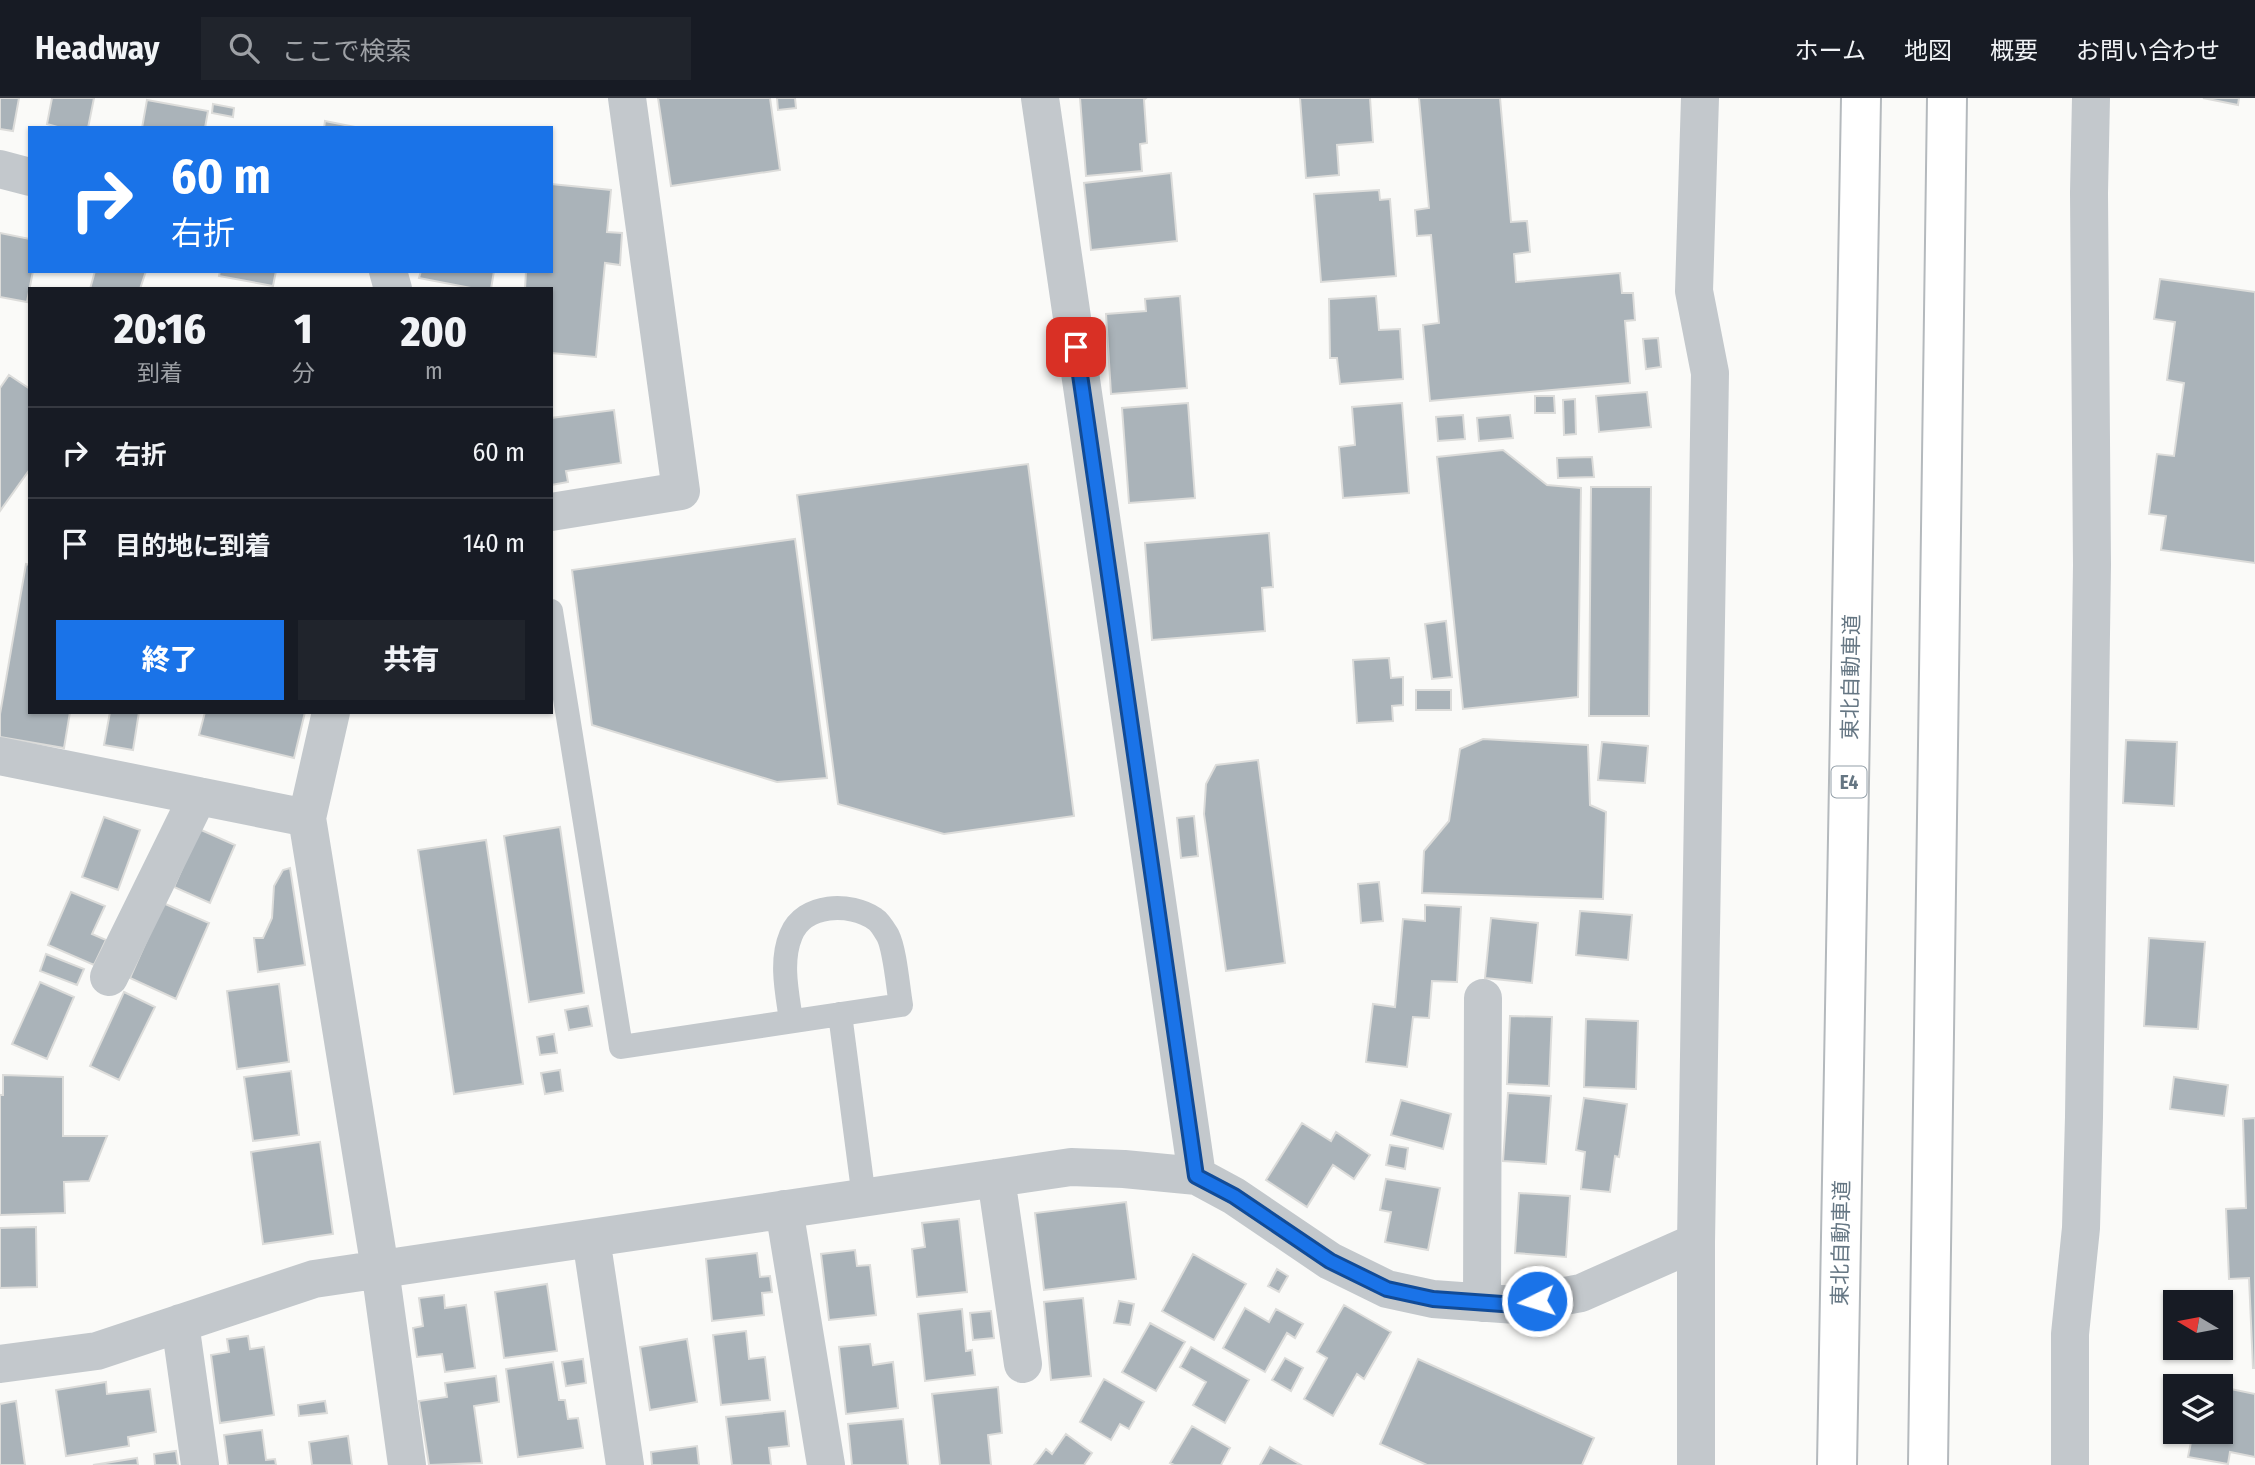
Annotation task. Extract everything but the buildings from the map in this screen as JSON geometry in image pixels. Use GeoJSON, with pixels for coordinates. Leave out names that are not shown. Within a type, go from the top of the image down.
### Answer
{"type":"FeatureCollection","features":[{"type":"Feature","properties":{"kind":"highway","name":"東北自動車道"},"geometry":{"type":"LineString","coordinates":[[1837,1465],[1861,98]]}},
{"type":"Feature","properties":{"kind":"highway"},"geometry":{"type":"LineString","coordinates":[[1928,1465],[1947,98]]}},
{"type":"Feature","properties":{"kind":"street"},"geometry":{"type":"LineString","coordinates":[[553,512],[681,491],[627,98]]}},
{"type":"Feature","properties":{"kind":"street"},"geometry":{"type":"LineString","coordinates":[[1040,98],[1196,1176]]}},
{"type":"Feature","properties":{"kind":"street"},"geometry":{"type":"LineString","coordinates":[[1696,1465],[1696,1242],[1710,373],[1694,291],[1700,98]]}},
{"type":"Feature","properties":{"kind":"street"},"geometry":{"type":"LineString","coordinates":[[2070,1465],[2070,1334],[2081,1228],[2084,1117],[2091,565],[2091,98]]}},
{"type":"Feature","properties":{"kind":"street"},"geometry":{"type":"LineString","coordinates":[[0,169],[28,176]]}},
{"type":"Feature","properties":{"kind":"street"},"geometry":{"type":"LineString","coordinates":[[331,714],[307,818],[380,1269],[407,1465]]}},
{"type":"Feature","properties":{"kind":"street"},"geometry":{"type":"LineString","coordinates":[[0,756],[307,818]]}},
{"type":"Feature","properties":{"kind":"street"},"geometry":{"type":"LineString","coordinates":[[109,977],[198,796]]}},
{"type":"Feature","properties":{"kind":"street"},"geometry":{"type":"LineString","coordinates":[[1482,1303],[1483,998]]}},
{"type":"Feature","properties":{"kind":"street"},"geometry":{"type":"LineString","coordinates":[[0,1364],[97,1351],[314,1279],[1071,1167],[1196,1176],[1234,1196],[1330,1261],[1387,1289],[1433,1299],[1516,1305],[1581,1293],[1696,1242]]}},
{"type":"Feature","properties":{"kind":"street"},"geometry":{"type":"LineString","coordinates":[[996,1178],[1023,1364]]}},
{"type":"Feature","properties":{"kind":"street"},"geometry":{"type":"LineString","coordinates":[[785,1209],[826,1465]]}},
{"type":"Feature","properties":{"kind":"street"},"geometry":{"type":"LineString","coordinates":[[591,1238],[625,1465]]}},
{"type":"Feature","properties":{"kind":"street"},"geometry":{"type":"LineString","coordinates":[[180,1323],[200,1465]]}},
{"type":"Feature","properties":{"kind":"lane"},"geometry":{"type":"LineString","coordinates":[[553,623],[621,1047],[901,1005],[890,939],[877,920],[858,911],[827,907],[806,916],[791,933],[784,965],[791,1020]]}},
{"type":"Feature","properties":{"kind":"lane"},"geometry":{"type":"LineString","coordinates":[[840,1014],[864,1198]]}},
{"type":"Feature","properties":{"kind":"route"},"geometry":{"type":"LineString","coordinates":[[1076,347],[1196,1176],[1234,1196],[1330,1261],[1387,1289],[1433,1299],[1516,1305],[1537,1301]]}}]}
